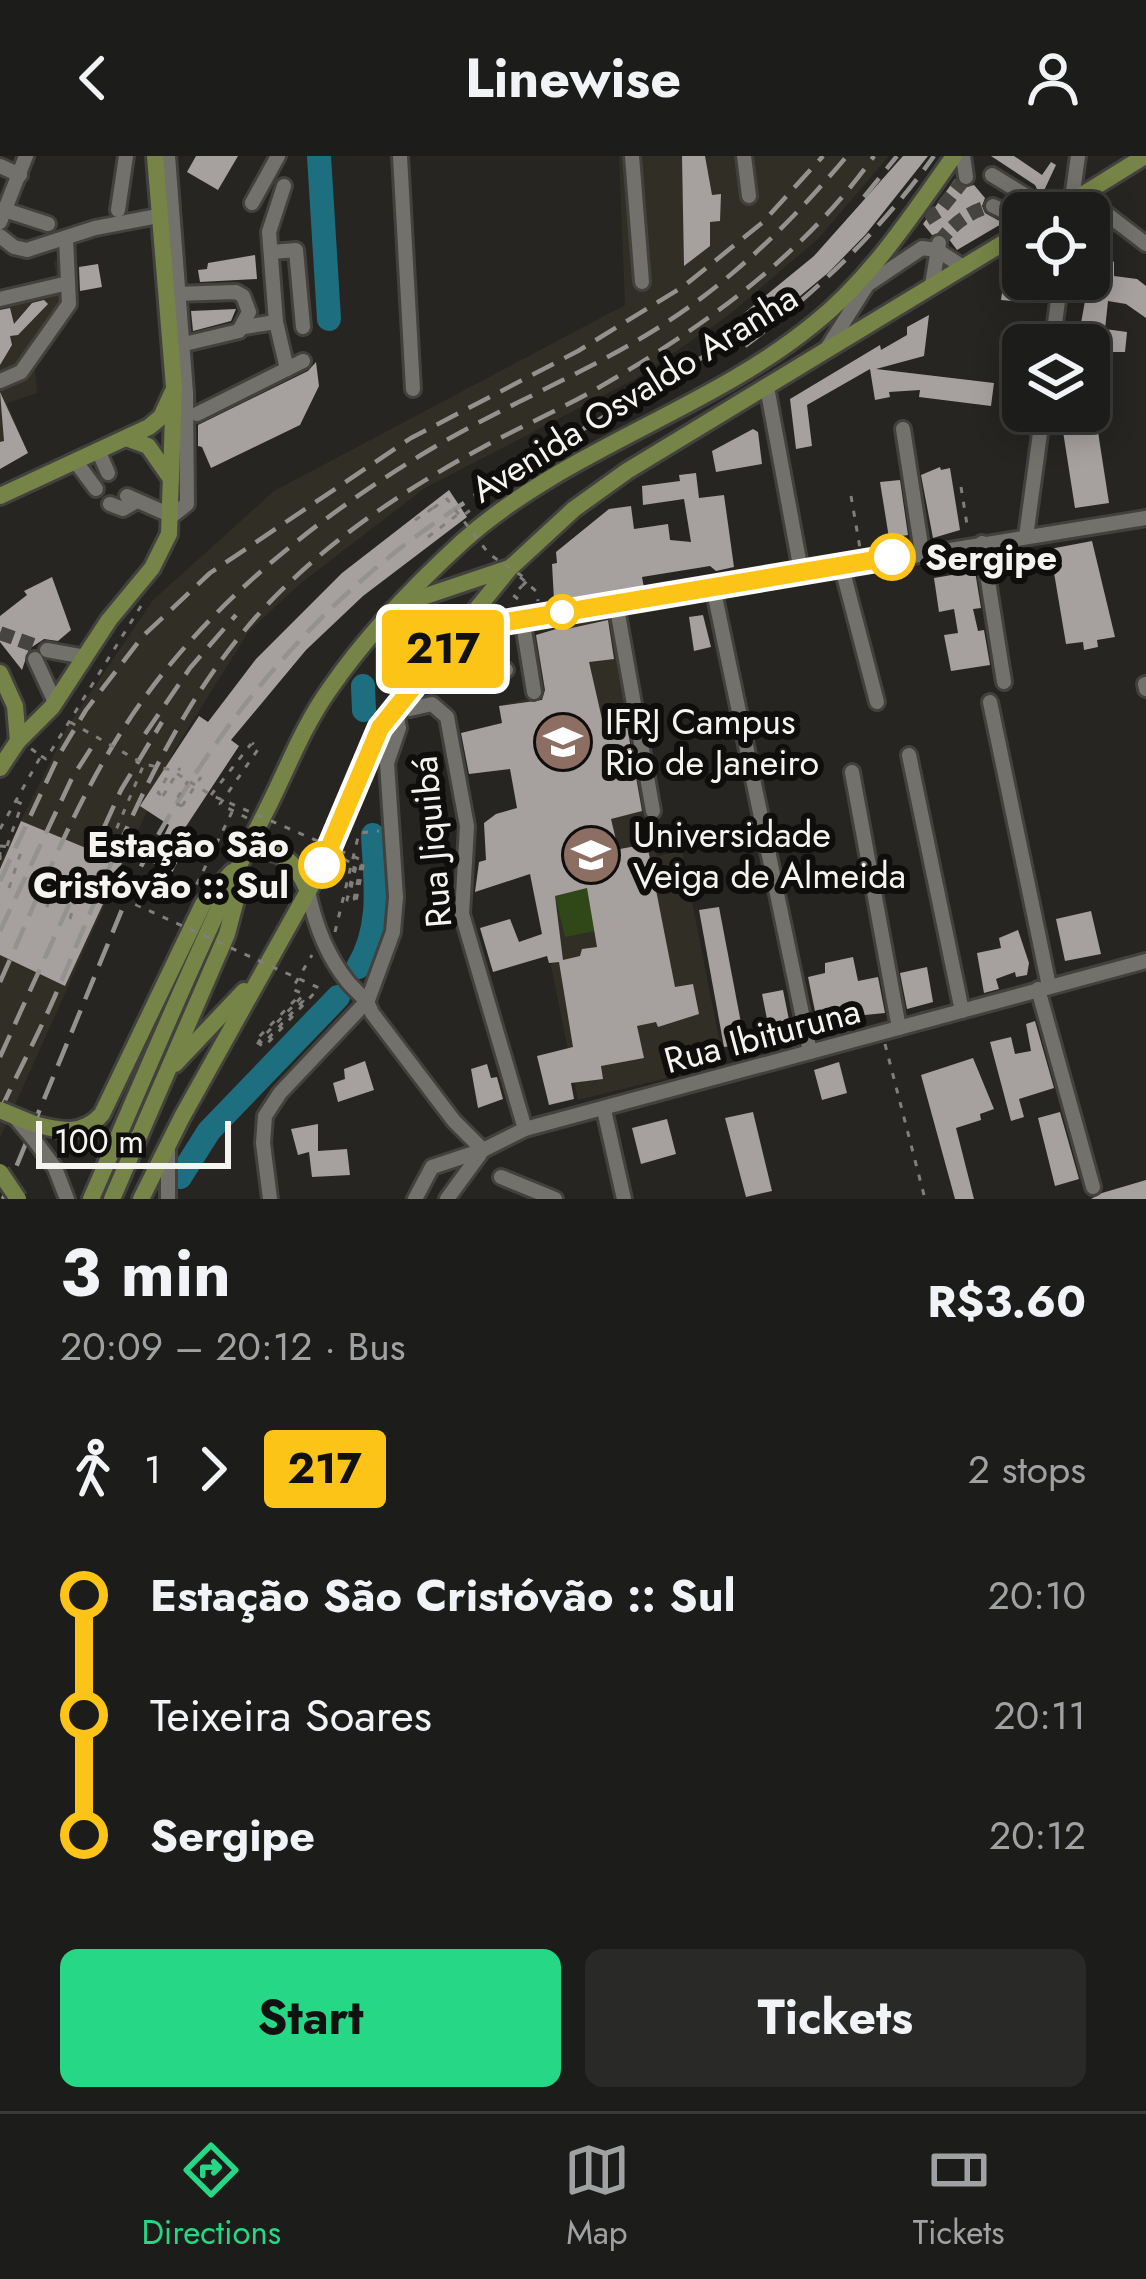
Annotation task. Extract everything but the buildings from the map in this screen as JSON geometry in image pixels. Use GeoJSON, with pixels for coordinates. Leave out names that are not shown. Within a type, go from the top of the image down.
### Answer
{"type":"FeatureCollection","features":[{"type":"Feature","properties":{"kind":"main road"},"geometry":{"type":"LineString","coordinates":[[0,768],[55,702],[159,558],[172,516],[176,346],[154,156]]}},
{"type":"Feature","properties":{"kind":"main road","name":"Avenida Osvaldo Aranha"},"geometry":{"type":"LineString","coordinates":[[241,859],[318,706],[399,606],[500,511],[551,476],[717,386],[816,323],[858,281],[954,156]]}},
{"type":"Feature","properties":{"kind":"main road"},"geometry":{"type":"LineString","coordinates":[[1111,156],[1141,158]]}},
{"type":"Feature","properties":{"kind":"main road"},"geometry":{"type":"LineString","coordinates":[[1090,192],[1141,158]]}},
{"type":"Feature","properties":{"kind":"main road"},"geometry":{"type":"LineString","coordinates":[[141,1199],[329,851],[376,736],[395,706],[510,568],[591,496],[689,430],[1002,244]]}},
{"type":"Feature","properties":{"kind":"main road"},"geometry":{"type":"LineString","coordinates":[[0,496],[156,422],[174,387]]}},
{"type":"Feature","properties":{"kind":"main road"},"geometry":{"type":"LineString","coordinates":[[124,438],[148,446],[172,480]]}},
{"type":"Feature","properties":{"kind":"main road"},"geometry":{"type":"LineString","coordinates":[[399,606],[510,568]]}},
{"type":"Feature","properties":{"kind":"main road"},"geometry":{"type":"LineString","coordinates":[[0,673],[15,706],[18,741]]}},
{"type":"Feature","properties":{"kind":"main road"},"geometry":{"type":"LineString","coordinates":[[7,1113],[34,1132],[76,1130],[94,1123],[203,904],[241,859],[264,849],[288,858],[308,891]]}},
{"type":"Feature","properties":{"kind":"main road"},"geometry":{"type":"LineString","coordinates":[[92,1199],[241,859]]}},
{"type":"Feature","properties":{"kind":"main road"},"geometry":{"type":"LineString","coordinates":[[112,1199],[227,934],[241,859]]}},
{"type":"Feature","properties":{"kind":"main road"},"geometry":{"type":"LineString","coordinates":[[163,1078],[261,974]]}},
{"type":"Feature","properties":{"kind":"main road"},"geometry":{"type":"LineString","coordinates":[[3,1176],[8,1199]]}},
{"type":"Feature","properties":{"kind":"main road"},"geometry":{"type":"LineString","coordinates":[[3,1176],[18,1199]]}},
{"type":"Feature","properties":{"kind":"street"},"geometry":{"type":"LineString","coordinates":[[26,156],[2,216],[48,224]]}},
{"type":"Feature","properties":{"kind":"street"},"geometry":{"type":"LineString","coordinates":[[118,210],[126,156]]}},
{"type":"Feature","properties":{"kind":"street"},"geometry":{"type":"LineString","coordinates":[[168,156],[177,276],[172,294],[236,292],[248,304],[244,327]]}},
{"type":"Feature","properties":{"kind":"street"},"geometry":{"type":"LineString","coordinates":[[252,203],[278,156]]}},
{"type":"Feature","properties":{"kind":"street"},"geometry":{"type":"LineString","coordinates":[[400,156],[413,389]]}},
{"type":"Feature","properties":{"kind":"street"},"geometry":{"type":"LineString","coordinates":[[632,156],[643,282]]}},
{"type":"Feature","properties":{"kind":"street"},"geometry":{"type":"LineString","coordinates":[[744,156],[749,196]]}},
{"type":"Feature","properties":{"kind":"street"},"geometry":{"type":"LineString","coordinates":[[963,156],[966,177]]}},
{"type":"Feature","properties":{"kind":"street"},"geometry":{"type":"LineString","coordinates":[[1075,192],[1078,156]]}},
{"type":"Feature","properties":{"kind":"street"},"geometry":{"type":"LineString","coordinates":[[0,166],[12,182]]}},
{"type":"Feature","properties":{"kind":"street"},"geometry":{"type":"LineString","coordinates":[[992,175],[1018,192]]}},
{"type":"Feature","properties":{"kind":"street"},"geometry":{"type":"LineString","coordinates":[[284,186],[271,223],[276,322],[286,369]]}},
{"type":"Feature","properties":{"kind":"street"},"geometry":{"type":"LineString","coordinates":[[0,236],[20,250],[62,244],[95,228],[158,216]]}},
{"type":"Feature","properties":{"kind":"street"},"geometry":{"type":"LineString","coordinates":[[900,230],[926,219]]}},
{"type":"Feature","properties":{"kind":"street"},"geometry":{"type":"LineString","coordinates":[[1110,224],[1146,244]]}},
{"type":"Feature","properties":{"kind":"street"},"geometry":{"type":"LineString","coordinates":[[0,381],[21,372],[66,309],[70,300],[62,244]]}},
{"type":"Feature","properties":{"kind":"street"},"geometry":{"type":"LineString","coordinates":[[934,245],[963,267]]}},
{"type":"Feature","properties":{"kind":"street"},"geometry":{"type":"LineString","coordinates":[[932,286],[934,245]]}},
{"type":"Feature","properties":{"kind":"street"},"geometry":{"type":"LineString","coordinates":[[826,350],[867,284],[934,245]]}},
{"type":"Feature","properties":{"kind":"street"},"geometry":{"type":"LineString","coordinates":[[272,252],[296,250],[303,327]]}},
{"type":"Feature","properties":{"kind":"street"},"geometry":{"type":"LineString","coordinates":[[177,276],[197,286],[208,285]]}},
{"type":"Feature","properties":{"kind":"street"},"geometry":{"type":"LineString","coordinates":[[0,299],[68,283]]}},
{"type":"Feature","properties":{"kind":"street"},"geometry":{"type":"LineString","coordinates":[[110,504],[123,509],[131,499],[172,516],[185,507],[176,346],[276,322]]}},
{"type":"Feature","properties":{"kind":"street"},"geometry":{"type":"LineString","coordinates":[[197,413],[303,361]]}},
{"type":"Feature","properties":{"kind":"street"},"geometry":{"type":"LineString","coordinates":[[766,387],[801,571]]}},
{"type":"Feature","properties":{"kind":"street"},"geometry":{"type":"LineString","coordinates":[[903,429],[922,552]]}},
{"type":"Feature","properties":{"kind":"street"},"geometry":{"type":"LineString","coordinates":[[1026,537],[1040,432]]}},
{"type":"Feature","properties":{"kind":"street"},"geometry":{"type":"LineString","coordinates":[[98,450],[108,473]]}},
{"type":"Feature","properties":{"kind":"street"},"geometry":{"type":"LineString","coordinates":[[76,462],[96,489]]}},
{"type":"Feature","properties":{"kind":"street"},"geometry":{"type":"LineString","coordinates":[[459,630],[1146,518]]}},
{"type":"Feature","properties":{"kind":"street"},"geometry":{"type":"LineString","coordinates":[[975,544],[1004,682]]}},
{"type":"Feature","properties":{"kind":"street"},"geometry":{"type":"LineString","coordinates":[[842,568],[877,702]]}},
{"type":"Feature","properties":{"kind":"street"},"geometry":{"type":"LineString","coordinates":[[713,587],[810,1052]]}},
{"type":"Feature","properties":{"kind":"street"},"geometry":{"type":"LineString","coordinates":[[616,603],[653,811]]}},
{"type":"Feature","properties":{"kind":"street"},"geometry":{"type":"LineString","coordinates":[[522,618],[534,692]]}},
{"type":"Feature","properties":{"kind":"street"},"geometry":{"type":"LineString","coordinates":[[55,702],[41,655],[85,657]]}},
{"type":"Feature","properties":{"kind":"street"},"geometry":{"type":"LineString","coordinates":[[417,681],[457,681],[506,670]]}},
{"type":"Feature","properties":{"kind":"street"},"geometry":{"type":"LineString","coordinates":[[990,702],[1043,988],[1093,1187]]}},
{"type":"Feature","properties":{"kind":"street","name":"Rua Jiquibá"},"geometry":{"type":"LineString","coordinates":[[394,743],[423,705]]}},
{"type":"Feature","properties":{"kind":"street"},"geometry":{"type":"LineString","coordinates":[[270,1199],[262,1143],[266,1116],[280,1094],[368,1000],[395,919],[387,767],[400,724],[395,706]]}},
{"type":"Feature","properties":{"kind":"street","name":"Rua Jiquibá"},"geometry":{"type":"LineString","coordinates":[[395,706],[439,706],[447,717],[467,826],[462,914],[525,1129]]}},
{"type":"Feature","properties":{"kind":"street"},"geometry":{"type":"LineString","coordinates":[[909,755],[962,1011]]}},
{"type":"Feature","properties":{"kind":"street"},"geometry":{"type":"LineString","coordinates":[[852,772],[899,1028]]}},
{"type":"Feature","properties":{"kind":"street"},"geometry":{"type":"LineString","coordinates":[[308,891],[325,947],[348,982],[368,1000],[372,1013],[454,1121],[483,1150],[447,1199]]}},
{"type":"Feature","properties":{"kind":"street","name":"Rua Ibituruna"},"geometry":{"type":"LineString","coordinates":[[415,1199],[433,1167],[525,1129],[1146,961]]}},
{"type":"Feature","properties":{"kind":"street"},"geometry":{"type":"LineString","coordinates":[[604,1110],[625,1199]]}},
{"type":"Feature","properties":{"kind":"street"},"geometry":{"type":"LineString","coordinates":[[34,1132],[68,1199]]}},
{"type":"Feature","properties":{"kind":"street"},"geometry":{"type":"LineString","coordinates":[[168,1146],[168,1199]]}},
{"type":"Feature","properties":{"kind":"street"},"geometry":{"type":"LineString","coordinates":[[501,1177],[556,1199]]}},
{"type":"Feature","properties":{"kind":"path"},"geometry":{"type":"LineString","coordinates":[[961,487],[975,544]]}},
{"type":"Feature","properties":{"kind":"path"},"geometry":{"type":"LineString","coordinates":[[851,496],[863,562]]}},
{"type":"Feature","properties":{"kind":"path"},"geometry":{"type":"LineString","coordinates":[[415,520],[447,499],[489,554],[528,580],[513,595],[518,599],[531,586],[537,592],[540,616]]}},
{"type":"Feature","properties":{"kind":"path"},"geometry":{"type":"LineString","coordinates":[[465,514],[483,501]]}},
{"type":"Feature","properties":{"kind":"path"},"geometry":{"type":"LineString","coordinates":[[428,537],[457,514]]}},
{"type":"Feature","properties":{"kind":"path"},"geometry":{"type":"LineString","coordinates":[[18,741],[46,759],[145,600]]}},
{"type":"Feature","properties":{"kind":"path"},"geometry":{"type":"LineString","coordinates":[[70,722],[145,764],[171,770],[211,795],[364,862],[356,901],[347,900],[355,863],[361,865],[354,899],[349,897],[356,866],[350,863],[329,851]]}},
{"type":"Feature","properties":{"kind":"path"},"geometry":{"type":"LineString","coordinates":[[211,795],[252,742],[259,748],[220,804],[259,824]]}},
{"type":"Feature","properties":{"kind":"path"},"geometry":{"type":"LineString","coordinates":[[0,829],[41,756]]}},
{"type":"Feature","properties":{"kind":"path"},"geometry":{"type":"LineString","coordinates":[[105,856],[145,764]]}},
{"type":"Feature","properties":{"kind":"path"},"geometry":{"type":"LineString","coordinates":[[171,770],[158,793],[163,796],[180,767]]}},
{"type":"Feature","properties":{"kind":"path"},"geometry":{"type":"LineString","coordinates":[[188,780],[174,802],[182,806],[201,777]]}},
{"type":"Feature","properties":{"kind":"path"},"geometry":{"type":"LineString","coordinates":[[2,852],[22,804],[16,801]]}},
{"type":"Feature","properties":{"kind":"path"},"geometry":{"type":"LineString","coordinates":[[203,904],[188,897],[232,811]]}},
{"type":"Feature","properties":{"kind":"path"},"geometry":{"type":"LineString","coordinates":[[337,940],[335,922],[359,833],[383,831]]}},
{"type":"Feature","properties":{"kind":"path"},"geometry":{"type":"LineString","coordinates":[[9,888],[21,852]]}},
{"type":"Feature","properties":{"kind":"path"},"geometry":{"type":"LineString","coordinates":[[46,907],[55,868]]}},
{"type":"Feature","properties":{"kind":"path"},"geometry":{"type":"LineString","coordinates":[[70,919],[81,879]]}},
{"type":"Feature","properties":{"kind":"path"},"geometry":{"type":"LineString","coordinates":[[108,892],[319,988],[264,1047],[255,1041],[297,998],[303,1001],[263,1044],[260,1041],[297,1002],[304,994],[292,989],[312,956]]}},
{"type":"Feature","properties":{"kind":"path"},"geometry":{"type":"LineString","coordinates":[[883,1033],[925,1199]]}},
{"type":"Feature","properties":{"kind":"path"},"geometry":{"type":"LineString","coordinates":[[74,1146],[98,1155]]}},
{"type":"Feature","properties":{"kind":"shaded area"},"geometry":{"type":"Polygon","coordinates":[[[619,156],[889,156],[818,239],[729,315],[637,378],[425,488],[301,583],[249,631],[174,751],[0,1138],[0,863],[68,726],[153,600],[274,491],[625,305],[619,156]]]}},
{"type":"Feature","properties":{"kind":"shaded area"},"geometry":{"type":"Polygon","coordinates":[[[77,257],[77,300],[35,368],[37,393],[7,403],[28,453],[0,469],[0,289],[56,276],[54,261],[77,257]]]}},
{"type":"Feature","properties":{"kind":"shaded area","name":"Universidade Veiga de Almeida"},"geometry":{"type":"Polygon","coordinates":[[[614,611],[657,856],[682,851],[724,1064],[578,1100],[499,706],[541,695],[530,637],[614,611]]]}},
{"type":"Feature","properties":{"kind":"green space"},"geometry":{"type":"Polygon","coordinates":[[[587,888],[595,931],[565,937],[555,896],[587,888]]]}},
{"type":"Feature","properties":{"kind":"waterway"},"geometry":{"type":"LineString","coordinates":[[319,156],[329,319]]}},
{"type":"Feature","properties":{"kind":"waterway"},"geometry":{"type":"LineString","coordinates":[[363,686],[364,710]]}},
{"type":"Feature","properties":{"kind":"waterway"},"geometry":{"type":"LineString","coordinates":[[358,967],[374,919],[373,835]]}},
{"type":"Feature","properties":{"kind":"waterway"},"geometry":{"type":"LineString","coordinates":[[180,1177],[209,1131],[338,997]]}},
{"type":"Feature","properties":{"kind":"tunnel"},"geometry":{"type":"LineString","coordinates":[[926,219],[939,211],[966,177]]}},
{"type":"Feature","properties":{"kind":"tunnel"},"geometry":{"type":"LineString","coordinates":[[939,243],[962,219],[993,206]]}},
{"type":"Feature","properties":{"kind":"tunnel"},"geometry":{"type":"LineString","coordinates":[[0,633],[47,650]]}},
{"type":"Feature","properties":{"kind":"railway"},"geometry":{"type":"LineString","coordinates":[[0,881],[59,755],[86,710],[143,636],[210,573],[411,438],[578,351],[684,286],[763,222],[823,156]]}},
{"type":"Feature","properties":{"kind":"railway"},"geometry":{"type":"LineString","coordinates":[[0,982],[101,766],[147,694],[215,615],[293,545],[377,483],[449,438],[625,348],[681,313],[757,251],[847,156]]}},
{"type":"Feature","properties":{"kind":"railway"},"geometry":{"type":"LineString","coordinates":[[0,1111],[152,775],[213,672],[249,625],[313,561],[384,507],[459,460],[598,388],[749,287],[816,226],[874,156]]}},
{"type":"Feature","properties":{"kind":"railway"},"geometry":{"type":"LineString","coordinates":[[864,197],[897,156]]}},
{"type":"Feature","properties":{"kind":"railway"},"geometry":{"type":"LineString","coordinates":[[745,346],[847,259],[934,156]]}},
{"type":"Feature","properties":{"kind":"railway"},"geometry":{"type":"LineString","coordinates":[[3,1199],[135,878],[190,782],[289,652],[368,575],[452,511],[752,325]]}},
{"type":"Feature","properties":{"kind":"railway"},"geometry":{"type":"LineString","coordinates":[[145,734],[190,668],[236,615]]}},
{"type":"Feature","properties":{"kind":"railway"},"geometry":{"type":"LineString","coordinates":[[0,1057],[121,790],[162,722]]}},
{"type":"Feature","properties":{"kind":"railway"},"geometry":{"type":"LineString","coordinates":[[0,931],[72,778],[97,739]]}},
{"type":"Feature","properties":{"kind":"bus line","name":"217"},"geometry":{"type":"LineString","coordinates":[[322,865],[380,728],[459,630],[892,557]]}},
{"type":"Feature","properties":{"kind":"place","name":"Sergipe"},"geometry":{"type":"Point","coordinates":[892,557]}},
{"type":"Feature","properties":{"kind":"place","name":"IFRJ Campus Rio de Janeiro"},"geometry":{"type":"Point","coordinates":[563,742]}},
{"type":"Feature","properties":{"kind":"place","name":"Universidade Veiga de Almeida"},"geometry":{"type":"Point","coordinates":[591,855]}},
{"type":"Feature","properties":{"kind":"place","name":"Estação São Cristóvão :: Sul"},"geometry":{"type":"Point","coordinates":[322,865]}}]}
